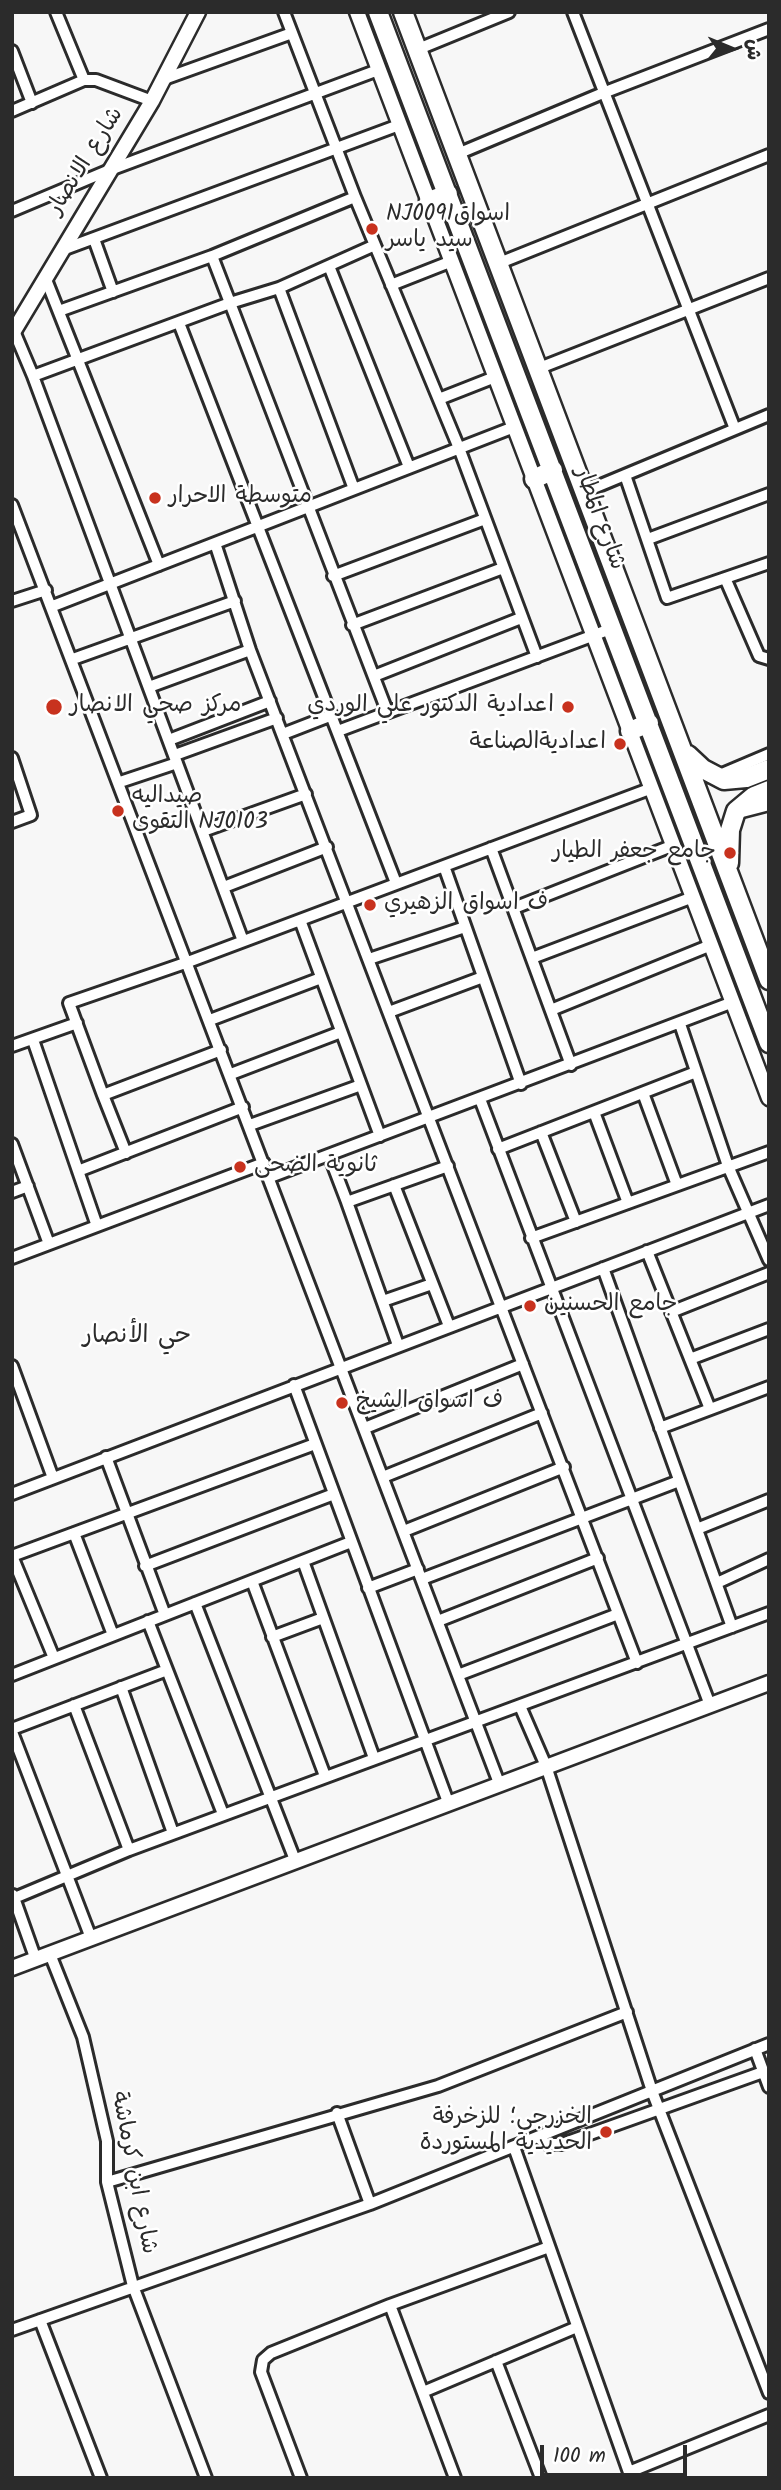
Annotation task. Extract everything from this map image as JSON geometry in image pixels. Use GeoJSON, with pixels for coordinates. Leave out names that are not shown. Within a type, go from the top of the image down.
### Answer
{"type":"FeatureCollection","features":[{"type":"Feature","properties":{"kind":"main road","name":"شارع المطار"},"geometry":{"type":"LineString","coordinates":[[378,12],[769,1043]]}},
{"type":"Feature","properties":{"kind":"main road","name":"شارع المطار"},"geometry":{"type":"LineString","coordinates":[[403,12],[769,980]]}},
{"type":"Feature","properties":{"kind":"main road"},"geometry":{"type":"LineString","coordinates":[[429,201],[448,194]]}},
{"type":"Feature","properties":{"kind":"main road"},"geometry":{"type":"LineString","coordinates":[[534,479],[553,470]]}},
{"type":"Feature","properties":{"kind":"main road"},"geometry":{"type":"LineString","coordinates":[[574,524],[584,526],[594,516]]}},
{"type":"Feature","properties":{"kind":"main road"},"geometry":{"type":"LineString","coordinates":[[589,568],[598,559],[610,559]]}},
{"type":"Feature","properties":{"kind":"main road"},"geometry":{"type":"LineString","coordinates":[[630,731],[649,723]]}},
{"type":"Feature","properties":{"kind":"main road"},"geometry":{"type":"LineString","coordinates":[[685,752],[715,777],[734,780],[769,769]]}},
{"type":"Feature","properties":{"kind":"main road"},"geometry":{"type":"LineString","coordinates":[[729,870],[730,830],[736,811],[754,796],[769,790]]}},
{"type":"Feature","properties":{"kind":"street"},"geometry":{"type":"LineString","coordinates":[[56,12],[84,80]]}},
{"type":"Feature","properties":{"kind":"street","name":"شارع الانصار"},"geometry":{"type":"LineString","coordinates":[[13,333],[107,172],[152,102],[198,12]]}},
{"type":"Feature","properties":{"kind":"street"},"geometry":{"type":"LineString","coordinates":[[284,12],[355,197],[459,448],[537,657]]}},
{"type":"Feature","properties":{"kind":"street"},"geometry":{"type":"LineString","coordinates":[[357,12],[769,1098]]}},
{"type":"Feature","properties":{"kind":"street"},"geometry":{"type":"LineString","coordinates":[[416,50],[509,12]]}},
{"type":"Feature","properties":{"kind":"street"},"geometry":{"type":"LineString","coordinates":[[573,12],[734,429]]}},
{"type":"Feature","properties":{"kind":"street"},"geometry":{"type":"LineString","coordinates":[[455,155],[603,93],[769,29]]}},
{"type":"Feature","properties":{"kind":"street"},"geometry":{"type":"LineString","coordinates":[[164,79],[292,33]]}},
{"type":"Feature","properties":{"kind":"street"},"geometry":{"type":"LineString","coordinates":[[12,51],[32,103]]}},
{"type":"Feature","properties":{"kind":"street"},"geometry":{"type":"LineString","coordinates":[[12,211],[107,172],[379,70]]}},
{"type":"Feature","properties":{"kind":"street"},"geometry":{"type":"LineString","coordinates":[[12,111],[84,80],[96,80],[152,102]]}},
{"type":"Feature","properties":{"kind":"street"},"geometry":{"type":"LineString","coordinates":[[60,251],[399,125]]}},
{"type":"Feature","properties":{"kind":"street"},"geometry":{"type":"LineString","coordinates":[[497,264],[769,155]]}},
{"type":"Feature","properties":{"kind":"street"},"geometry":{"type":"LineString","coordinates":[[59,311],[212,256],[355,197]]}},
{"type":"Feature","properties":{"kind":"street"},"geometry":{"type":"LineString","coordinates":[[94,239],[113,292]]}},
{"type":"Feature","properties":{"kind":"street"},"geometry":{"type":"LineString","coordinates":[[33,376],[230,303],[279,288],[375,245]]}},
{"type":"Feature","properties":{"kind":"street"},"geometry":{"type":"LineString","coordinates":[[212,256],[387,711]]}},
{"type":"Feature","properties":{"kind":"street"},"geometry":{"type":"LineString","coordinates":[[391,285],[452,261]]}},
{"type":"Feature","properties":{"kind":"street"},"geometry":{"type":"LineString","coordinates":[[329,267],[409,467]]}},
{"type":"Feature","properties":{"kind":"street"},"geometry":{"type":"LineString","coordinates":[[45,276],[159,565]]}},
{"type":"Feature","properties":{"kind":"street"},"geometry":{"type":"LineString","coordinates":[[537,369],[769,278]]}},
{"type":"Feature","properties":{"kind":"street"},"geometry":{"type":"LineString","coordinates":[[279,288],[354,489]]}},
{"type":"Feature","properties":{"kind":"street"},"geometry":{"type":"LineString","coordinates":[[179,323],[396,883]]}},
{"type":"Feature","properties":{"kind":"street"},"geometry":{"type":"LineString","coordinates":[[13,333],[33,376],[243,941]]}},
{"type":"Feature","properties":{"kind":"street"},"geometry":{"type":"LineString","coordinates":[[439,399],[495,377]]}},
{"type":"Feature","properties":{"kind":"street"},"geometry":{"type":"LineString","coordinates":[[584,492],[769,415]]}},
{"type":"Feature","properties":{"kind":"street"},"geometry":{"type":"LineString","coordinates":[[53,606],[514,427]]}},
{"type":"Feature","properties":{"kind":"street"},"geometry":{"type":"LineString","coordinates":[[625,475],[667,598],[769,563]]}},
{"type":"Feature","properties":{"kind":"street"},"geometry":{"type":"LineString","coordinates":[[648,539],[769,494]]}},
{"type":"Feature","properties":{"kind":"street"},"geometry":{"type":"LineString","coordinates":[[12,505],[53,606],[499,1783]]}},
{"type":"Feature","properties":{"kind":"street"},"geometry":{"type":"LineString","coordinates":[[333,576],[485,519]]}},
{"type":"Feature","properties":{"kind":"street"},"geometry":{"type":"LineString","coordinates":[[215,542],[250,650],[637,1663]]}},
{"type":"Feature","properties":{"kind":"street"},"geometry":{"type":"LineString","coordinates":[[352,625],[503,568]]}},
{"type":"Feature","properties":{"kind":"street"},"geometry":{"type":"LineString","coordinates":[[725,578],[759,656],[769,659]]}},
{"type":"Feature","properties":{"kind":"street"},"geometry":{"type":"LineString","coordinates":[[12,601],[46,590]]}},
{"type":"Feature","properties":{"kind":"street"},"geometry":{"type":"LineString","coordinates":[[73,659],[234,601]]}},
{"type":"Feature","properties":{"kind":"street"},"geometry":{"type":"LineString","coordinates":[[374,676],[521,618]]}},
{"type":"Feature","properties":{"kind":"street"},"geometry":{"type":"LineString","coordinates":[[338,731],[613,628]]}},
{"type":"Feature","properties":{"kind":"street"},"geometry":{"type":"LineString","coordinates":[[149,687],[250,650]]}},
{"type":"Feature","properties":{"kind":"street"},"geometry":{"type":"LineString","coordinates":[[169,740],[270,701]]}},
{"type":"Feature","properties":{"kind":"street"},"geometry":{"type":"LineString","coordinates":[[283,734],[332,715]]}},
{"type":"Feature","properties":{"kind":"street"},"geometry":{"type":"LineString","coordinates":[[120,782],[277,718]]}},
{"type":"Feature","properties":{"kind":"street"},"geometry":{"type":"LineString","coordinates":[[715,777],[769,754]]}},
{"type":"Feature","properties":{"kind":"street"},"geometry":{"type":"LineString","coordinates":[[12,758],[31,815],[12,822]]}},
{"type":"Feature","properties":{"kind":"street"},"geometry":{"type":"LineString","coordinates":[[126,1153],[69,1003],[188,962],[652,788]]}},
{"type":"Feature","properties":{"kind":"street"},"geometry":{"type":"LineString","coordinates":[[203,831],[306,794]]}},
{"type":"Feature","properties":{"kind":"street"},"geometry":{"type":"LineString","coordinates":[[736,811],[769,803]]}},
{"type":"Feature","properties":{"kind":"street"},"geometry":{"type":"LineString","coordinates":[[514,908],[674,845]]}},
{"type":"Feature","properties":{"kind":"street"},"geometry":{"type":"LineString","coordinates":[[224,887],[327,848]]}},
{"type":"Feature","properties":{"kind":"street"},"geometry":{"type":"LineString","coordinates":[[491,848],[571,1065]]}},
{"type":"Feature","properties":{"kind":"street"},"geometry":{"type":"LineString","coordinates":[[444,866],[521,1084]]}},
{"type":"Feature","properties":{"kind":"street"},"geometry":{"type":"LineString","coordinates":[[532,958],[693,897]]}},
{"type":"Feature","properties":{"kind":"street"},"geometry":{"type":"LineString","coordinates":[[300,920],[380,1136]]}},
{"type":"Feature","properties":{"kind":"street"},"geometry":{"type":"LineString","coordinates":[[369,959],[465,927]]}},
{"type":"Feature","properties":{"kind":"street"},"geometry":{"type":"LineString","coordinates":[[551,1010],[711,945]]}},
{"type":"Feature","properties":{"kind":"street"},"geometry":{"type":"LineString","coordinates":[[389,1012],[483,976]]}},
{"type":"Feature","properties":{"kind":"street"},"geometry":{"type":"LineString","coordinates":[[210,1020],[321,978]]}},
{"type":"Feature","properties":{"kind":"street"},"geometry":{"type":"LineString","coordinates":[[270,1177],[733,1002]]}},
{"type":"Feature","properties":{"kind":"street"},"geometry":{"type":"LineString","coordinates":[[12,1046],[77,1023]]}},
{"type":"Feature","properties":{"kind":"street"},"geometry":{"type":"LineString","coordinates":[[680,1024],[728,1166],[769,1260]]}},
{"type":"Feature","properties":{"kind":"street"},"geometry":{"type":"LineString","coordinates":[[230,1074],[341,1031]]}},
{"type":"Feature","properties":{"kind":"street"},"geometry":{"type":"LineString","coordinates":[[33,1040],[97,1226]]}},
{"type":"Feature","properties":{"kind":"street"},"geometry":{"type":"LineString","coordinates":[[103,1095],[221,1050]]}},
{"type":"Feature","properties":{"kind":"street"},"geometry":{"type":"LineString","coordinates":[[498,1149],[696,1072]]}},
{"type":"Feature","properties":{"kind":"street"},"geometry":{"type":"LineString","coordinates":[[250,1125],[361,1085]]}},
{"type":"Feature","properties":{"kind":"street"},"geometry":{"type":"LineString","coordinates":[[643,1093],[677,1185]]}},
{"type":"Feature","properties":{"kind":"street"},"geometry":{"type":"LineString","coordinates":[[480,1099],[549,1288],[710,1705]]}},
{"type":"Feature","properties":{"kind":"street"},"geometry":{"type":"LineString","coordinates":[[78,1171],[243,1107]]}},
{"type":"Feature","properties":{"kind":"street"},"geometry":{"type":"LineString","coordinates":[[594,1112],[628,1203]]}},
{"type":"Feature","properties":{"kind":"street"},"geometry":{"type":"LineString","coordinates":[[541,1132],[576,1222]]}},
{"type":"Feature","properties":{"kind":"street"},"geometry":{"type":"LineString","coordinates":[[12,1144],[49,1244]]}},
{"type":"Feature","properties":{"kind":"street"},"geometry":{"type":"LineString","coordinates":[[531,1238],[769,1152]]}},
{"type":"Feature","properties":{"kind":"street"},"geometry":{"type":"LineString","coordinates":[[329,1155],[398,1345]]}},
{"type":"Feature","properties":{"kind":"street"},"geometry":{"type":"LineString","coordinates":[[12,1258],[264,1163]]}},
{"type":"Feature","properties":{"kind":"street"},"geometry":{"type":"LineString","coordinates":[[347,1202],[448,1166]]}},
{"type":"Feature","properties":{"kind":"street"},"geometry":{"type":"LineString","coordinates":[[394,1185],[449,1326]]}},
{"type":"Feature","properties":{"kind":"street"},"geometry":{"type":"LineString","coordinates":[[12,1192],[28,1186]]}},
{"type":"Feature","properties":{"kind":"street"},"geometry":{"type":"LineString","coordinates":[[12,1494],[341,1366],[769,1205]]}},
{"type":"Feature","properties":{"kind":"street"},"geometry":{"type":"LineString","coordinates":[[647,1251],[710,1409]]}},
{"type":"Feature","properties":{"kind":"street"},"geometry":{"type":"LineString","coordinates":[[603,1268],[732,1627]]}},
{"type":"Feature","properties":{"kind":"street"},"geometry":{"type":"LineString","coordinates":[[671,1312],[769,1273]]}},
{"type":"Feature","properties":{"kind":"street"},"geometry":{"type":"LineString","coordinates":[[383,1301],[432,1283]]}},
{"type":"Feature","properties":{"kind":"street"},"geometry":{"type":"LineString","coordinates":[[690,1359],[769,1329]]}},
{"type":"Feature","properties":{"kind":"street"},"geometry":{"type":"LineString","coordinates":[[365,1428],[523,1364]]}},
{"type":"Feature","properties":{"kind":"street"},"geometry":{"type":"LineString","coordinates":[[12,1366],[52,1478]]}},
{"type":"Feature","properties":{"kind":"street"},"geometry":{"type":"LineString","coordinates":[[294,1385],[448,1802]]}},
{"type":"Feature","properties":{"kind":"street"},"geometry":{"type":"LineString","coordinates":[[660,1428],[769,1387]]}},
{"type":"Feature","properties":{"kind":"street"},"geometry":{"type":"LineString","coordinates":[[383,1477],[542,1413]]}},
{"type":"Feature","properties":{"kind":"street"},"geometry":{"type":"LineString","coordinates":[[54,1658],[12,1556],[315,1444]]}},
{"type":"Feature","properties":{"kind":"street"},"geometry":{"type":"LineString","coordinates":[[106,1457],[125,1514],[165,1615]]}},
{"type":"Feature","properties":{"kind":"street"},"geometry":{"type":"LineString","coordinates":[[404,1531],[564,1468]]}},
{"type":"Feature","properties":{"kind":"street"},"geometry":{"type":"LineString","coordinates":[[368,1588],[420,1574],[583,1519],[679,1481]]}},
{"type":"Feature","properties":{"kind":"street"},"geometry":{"type":"LineString","coordinates":[[145,1566],[334,1494]]}},
{"type":"Feature","properties":{"kind":"street"},"geometry":{"type":"LineString","coordinates":[[697,1529],[769,1500]]}},
{"type":"Feature","properties":{"kind":"street"},"geometry":{"type":"LineString","coordinates":[[74,1533],[113,1635]]}},
{"type":"Feature","properties":{"kind":"street"},"geometry":{"type":"LineString","coordinates":[[12,1675],[352,1542]]}},
{"type":"Feature","properties":{"kind":"street"},"geometry":{"type":"LineString","coordinates":[[438,1621],[598,1558]]}},
{"type":"Feature","properties":{"kind":"street"},"geometry":{"type":"LineString","coordinates":[[717,1583],[769,1559]]}},
{"type":"Feature","properties":{"kind":"street"},"geometry":{"type":"LineString","coordinates":[[303,1561],[374,1758]]}},
{"type":"Feature","properties":{"kind":"street"},"geometry":{"type":"LineString","coordinates":[[252,1581],[325,1776]]}},
{"type":"Feature","properties":{"kind":"street"},"geometry":{"type":"LineString","coordinates":[[195,1603],[295,1860]]}},
{"type":"Feature","properties":{"kind":"street"},"geometry":{"type":"LineString","coordinates":[[13,1897],[223,1814],[769,1613]]}},
{"type":"Feature","properties":{"kind":"street"},"geometry":{"type":"LineString","coordinates":[[458,1675],[618,1614]]}},
{"type":"Feature","properties":{"kind":"street"},"geometry":{"type":"LineString","coordinates":[[272,1637],[323,1618]]}},
{"type":"Feature","properties":{"kind":"street"},"geometry":{"type":"LineString","coordinates":[[148,1620],[223,1814]]}},
{"type":"Feature","properties":{"kind":"street"},"geometry":{"type":"LineString","coordinates":[[91,1938],[12,1730],[167,1670]]}},
{"type":"Feature","properties":{"kind":"street"},"geometry":{"type":"LineString","coordinates":[[12,1968],[769,1683]]}},
{"type":"Feature","properties":{"kind":"street"},"geometry":{"type":"LineString","coordinates":[[121,1687],[173,1833]]}},
{"type":"Feature","properties":{"kind":"street"},"geometry":{"type":"LineString","coordinates":[[74,1705],[129,1850]]}},
{"type":"Feature","properties":{"kind":"street"},"geometry":{"type":"LineString","coordinates":[[520,1706],[546,1766],[652,2091],[769,2393]]}},
{"type":"Feature","properties":{"kind":"street","name":"شارع ابن كرماشة"},"geometry":{"type":"LineString","coordinates":[[13,1897],[83,2037],[107,2141],[107,2182],[133,2287],[206,2478]]}},
{"type":"Feature","properties":{"kind":"street"},"geometry":{"type":"LineString","coordinates":[[107,2182],[337,2113],[438,2086],[627,2012]]}},
{"type":"Feature","properties":{"kind":"street"},"geometry":{"type":"LineString","coordinates":[[12,2330],[370,2204],[769,2044]]}},
{"type":"Feature","properties":{"kind":"street"},"geometry":{"type":"LineString","coordinates":[[755,2049],[769,2087]]}},
{"type":"Feature","properties":{"kind":"street"},"geometry":{"type":"LineString","coordinates":[[537,2137],[547,2144],[562,2144],[763,2072]]}},
{"type":"Feature","properties":{"kind":"street"},"geometry":{"type":"LineString","coordinates":[[337,2113],[370,2204]]}},
{"type":"Feature","properties":{"kind":"street"},"geometry":{"type":"LineString","coordinates":[[513,2147],[630,2475],[769,2415]]}},
{"type":"Feature","properties":{"kind":"street"},"geometry":{"type":"LineString","coordinates":[[302,2478],[261,2372],[263,2360],[271,2353],[390,2305],[549,2247]]}},
{"type":"Feature","properties":{"kind":"street"},"geometry":{"type":"LineString","coordinates":[[390,2305],[455,2478]]}},
{"type":"Feature","properties":{"kind":"street"},"geometry":{"type":"LineString","coordinates":[[40,2320],[101,2478]]}},
{"type":"Feature","properties":{"kind":"street"},"geometry":{"type":"LineString","coordinates":[[423,2392],[577,2327]]}},
{"type":"Feature","properties":{"kind":"street"},"geometry":{"type":"LineString","coordinates":[[496,2361],[541,2478]]}},
{"type":"Feature","properties":{"kind":"place","name":"NJ0091اسواق سيد ياسر"},"geometry":{"type":"Point","coordinates":[372,229]}},
{"type":"Feature","properties":{"kind":"place","name":"متوسطة الاحرار"},"geometry":{"type":"Point","coordinates":[155,498]}},
{"type":"Feature","properties":{"kind":"place","name":"مركز صحي الانصار"},"geometry":{"type":"Point","coordinates":[54,707]}},
{"type":"Feature","properties":{"kind":"place","name":"اعدادية الدكتور علي الوردي"},"geometry":{"type":"Point","coordinates":[568,707]}},
{"type":"Feature","properties":{"kind":"place","name":"اعداديةالصناعة"},"geometry":{"type":"Point","coordinates":[620,744]}},
{"type":"Feature","properties":{"kind":"place","name":"صيداليه التقوى NJ0103"},"geometry":{"type":"Point","coordinates":[118,811]}},
{"type":"Feature","properties":{"kind":"place","name":"جامع جعفر الطيار"},"geometry":{"type":"Point","coordinates":[730,853]}},
{"type":"Feature","properties":{"kind":"place","name":"ف اسواق الزهيري"},"geometry":{"type":"Point","coordinates":[370,905]}},
{"type":"Feature","properties":{"kind":"place","name":"ثانوية الضحى"},"geometry":{"type":"Point","coordinates":[240,1167]}},
{"type":"Feature","properties":{"kind":"place","name":"جامع الحسنين"},"geometry":{"type":"Point","coordinates":[530,1306]}},
{"type":"Feature","properties":{"kind":"place","name":"ف اسواق الشيخ"},"geometry":{"type":"Point","coordinates":[342,1403]}},
{"type":"Feature","properties":{"kind":"place","name":"الخزرجي؛ للزخرفة الحديدية المستوردة"},"geometry":{"type":"Point","coordinates":[606,2132]}},
{"type":"Feature","properties":{"kind":"district","name":"حي الأنصار"},"geometry":{"type":"Point","coordinates":[137,1338]}}]}
